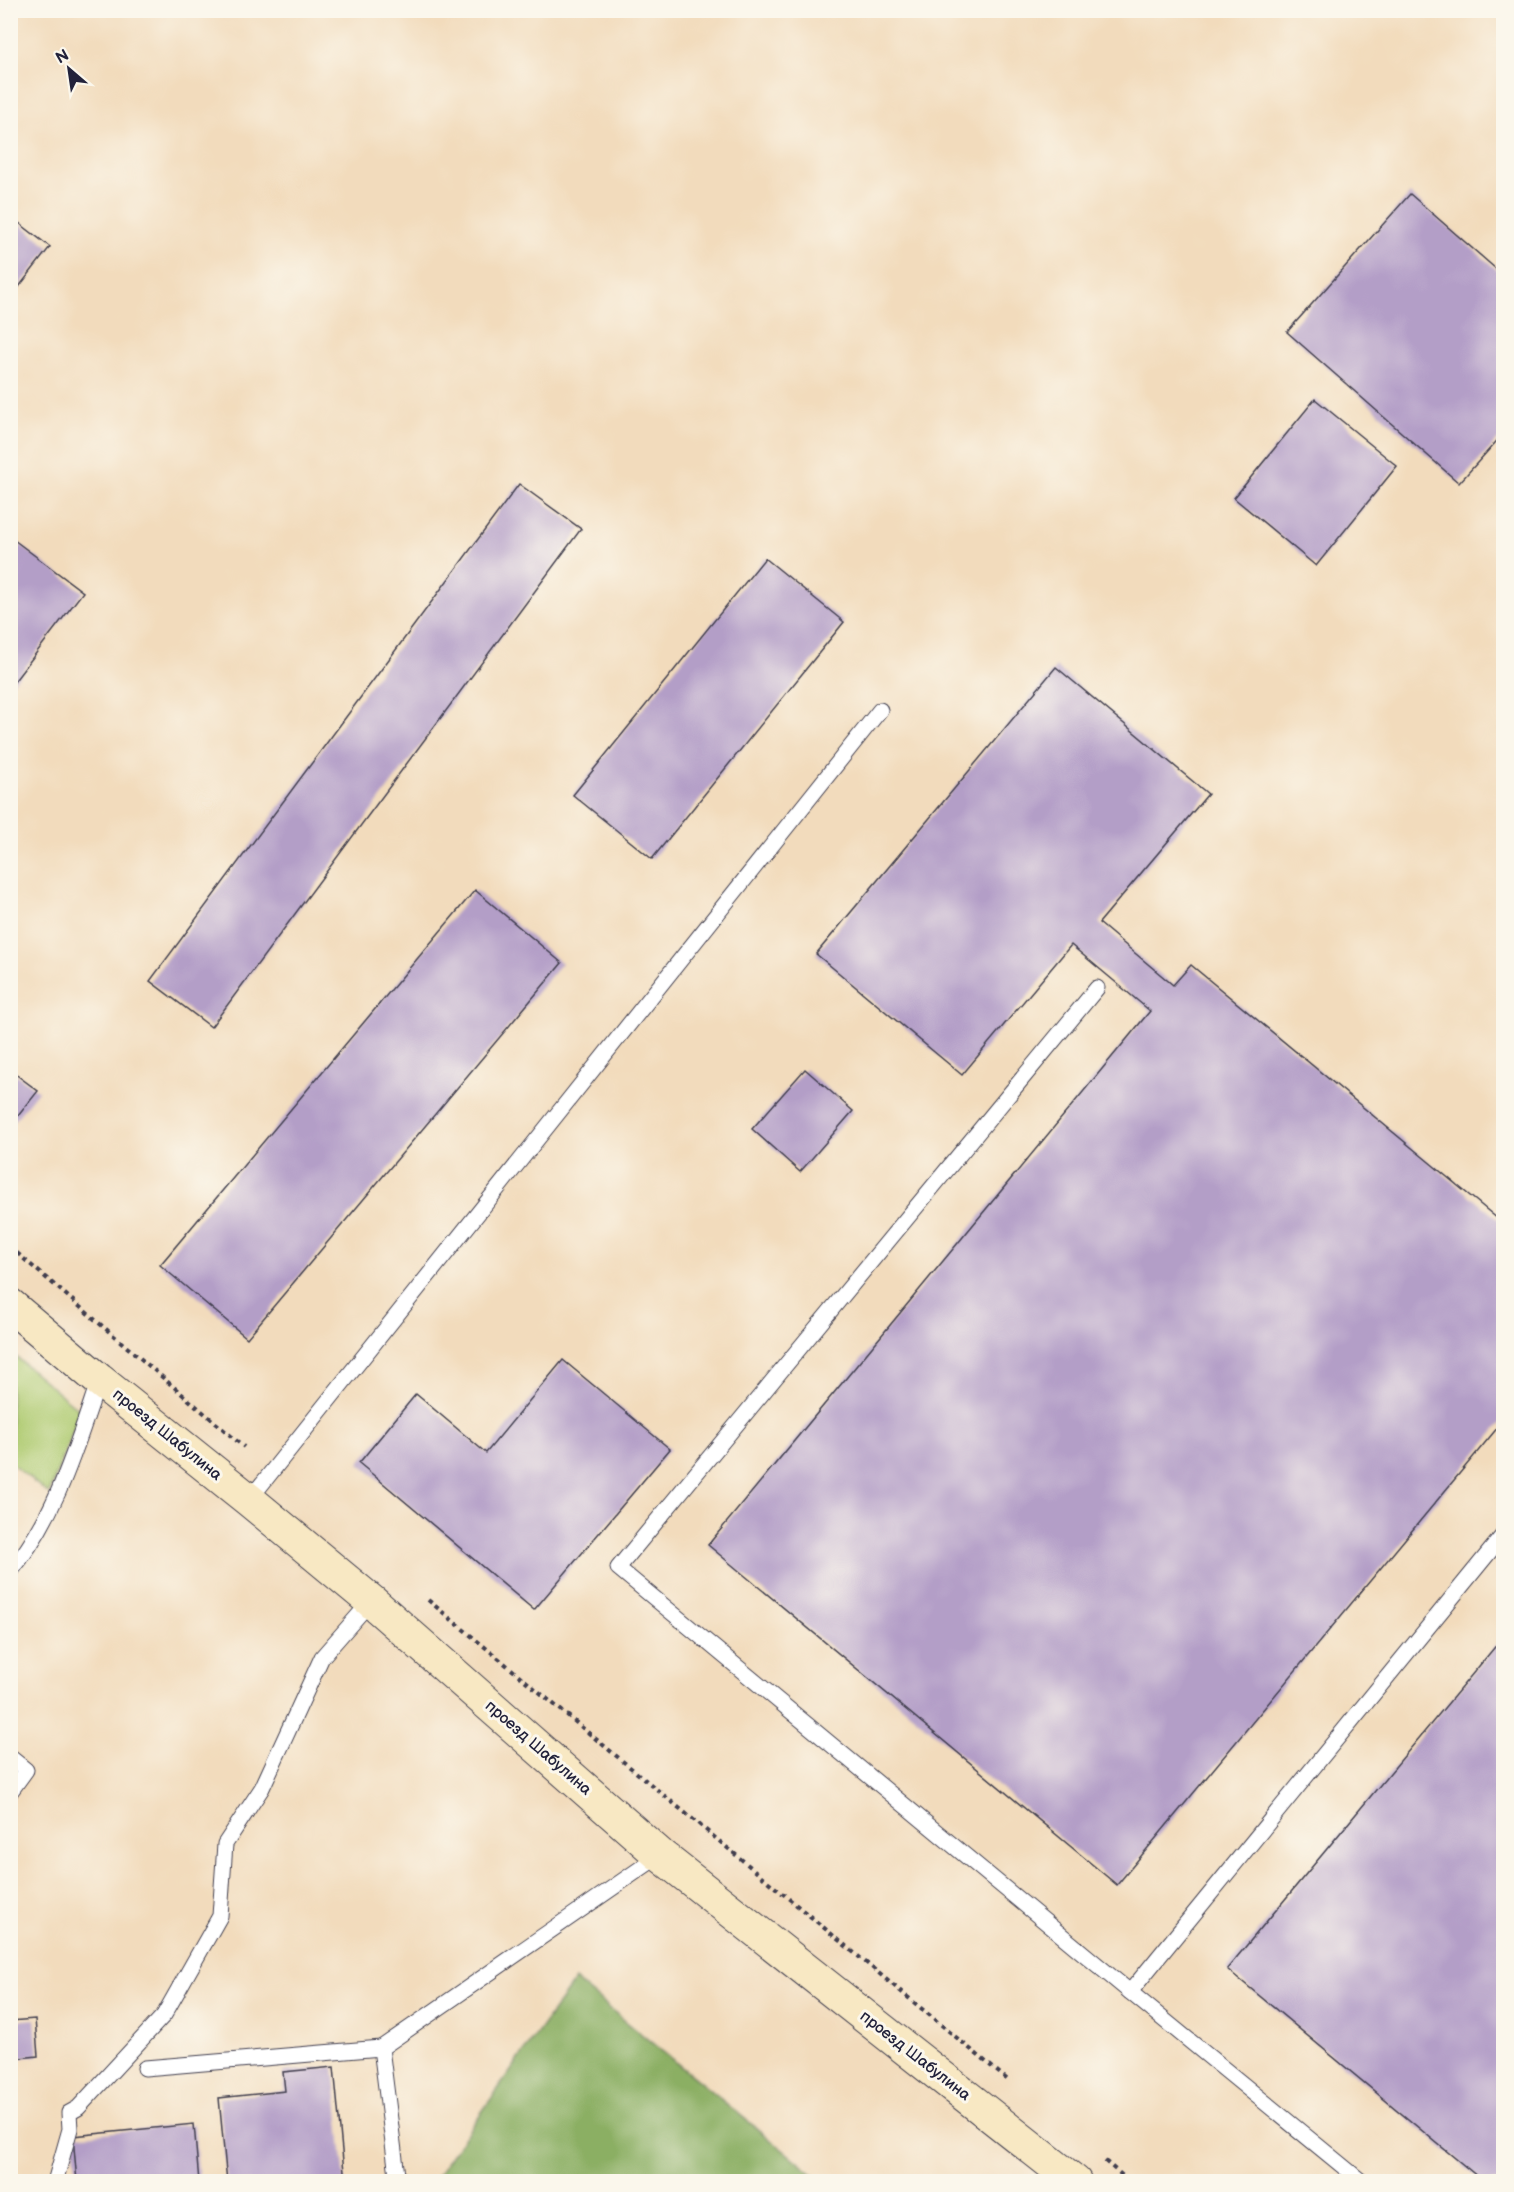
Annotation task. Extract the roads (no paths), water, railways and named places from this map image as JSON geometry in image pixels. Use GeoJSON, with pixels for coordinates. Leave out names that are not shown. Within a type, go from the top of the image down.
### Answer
{"type":"FeatureCollection","features":[{"type":"Feature","properties":{"kind":"street","name":"проезд Шабулина"},"geometry":{"type":"LineString","coordinates":[[10,1305],[370,1601],[660,1855],[1075,2181]]}},
{"type":"Feature","properties":{"kind":"lane"},"geometry":{"type":"LineString","coordinates":[[249,1500],[880,710]]}},
{"type":"Feature","properties":{"kind":"lane"},"geometry":{"type":"LineString","coordinates":[[1097,988],[618,1568],[1362,2181]]}},
{"type":"Feature","properties":{"kind":"lane"},"geometry":{"type":"LineString","coordinates":[[10,1572],[16,1556],[39,1531],[57,1494],[99,1380]]}},
{"type":"Feature","properties":{"kind":"lane"},"geometry":{"type":"LineString","coordinates":[[1130,1992],[1503,1534]]}},
{"type":"Feature","properties":{"kind":"lane"},"geometry":{"type":"LineString","coordinates":[[55,2181],[70,2129],[69,2113],[78,2108],[164,2015],[220,1916],[225,1844],[262,1788],[322,1657],[370,1601]]}},
{"type":"Feature","properties":{"kind":"lane"},"geometry":{"type":"LineString","coordinates":[[10,1757],[26,1770],[10,1792]]}},
{"type":"Feature","properties":{"kind":"lane"},"geometry":{"type":"LineString","coordinates":[[145,2068],[381,2048],[660,1855]]}},
{"type":"Feature","properties":{"kind":"lane"},"geometry":{"type":"LineString","coordinates":[[381,2048],[397,2175],[394,2181]]}}]}
